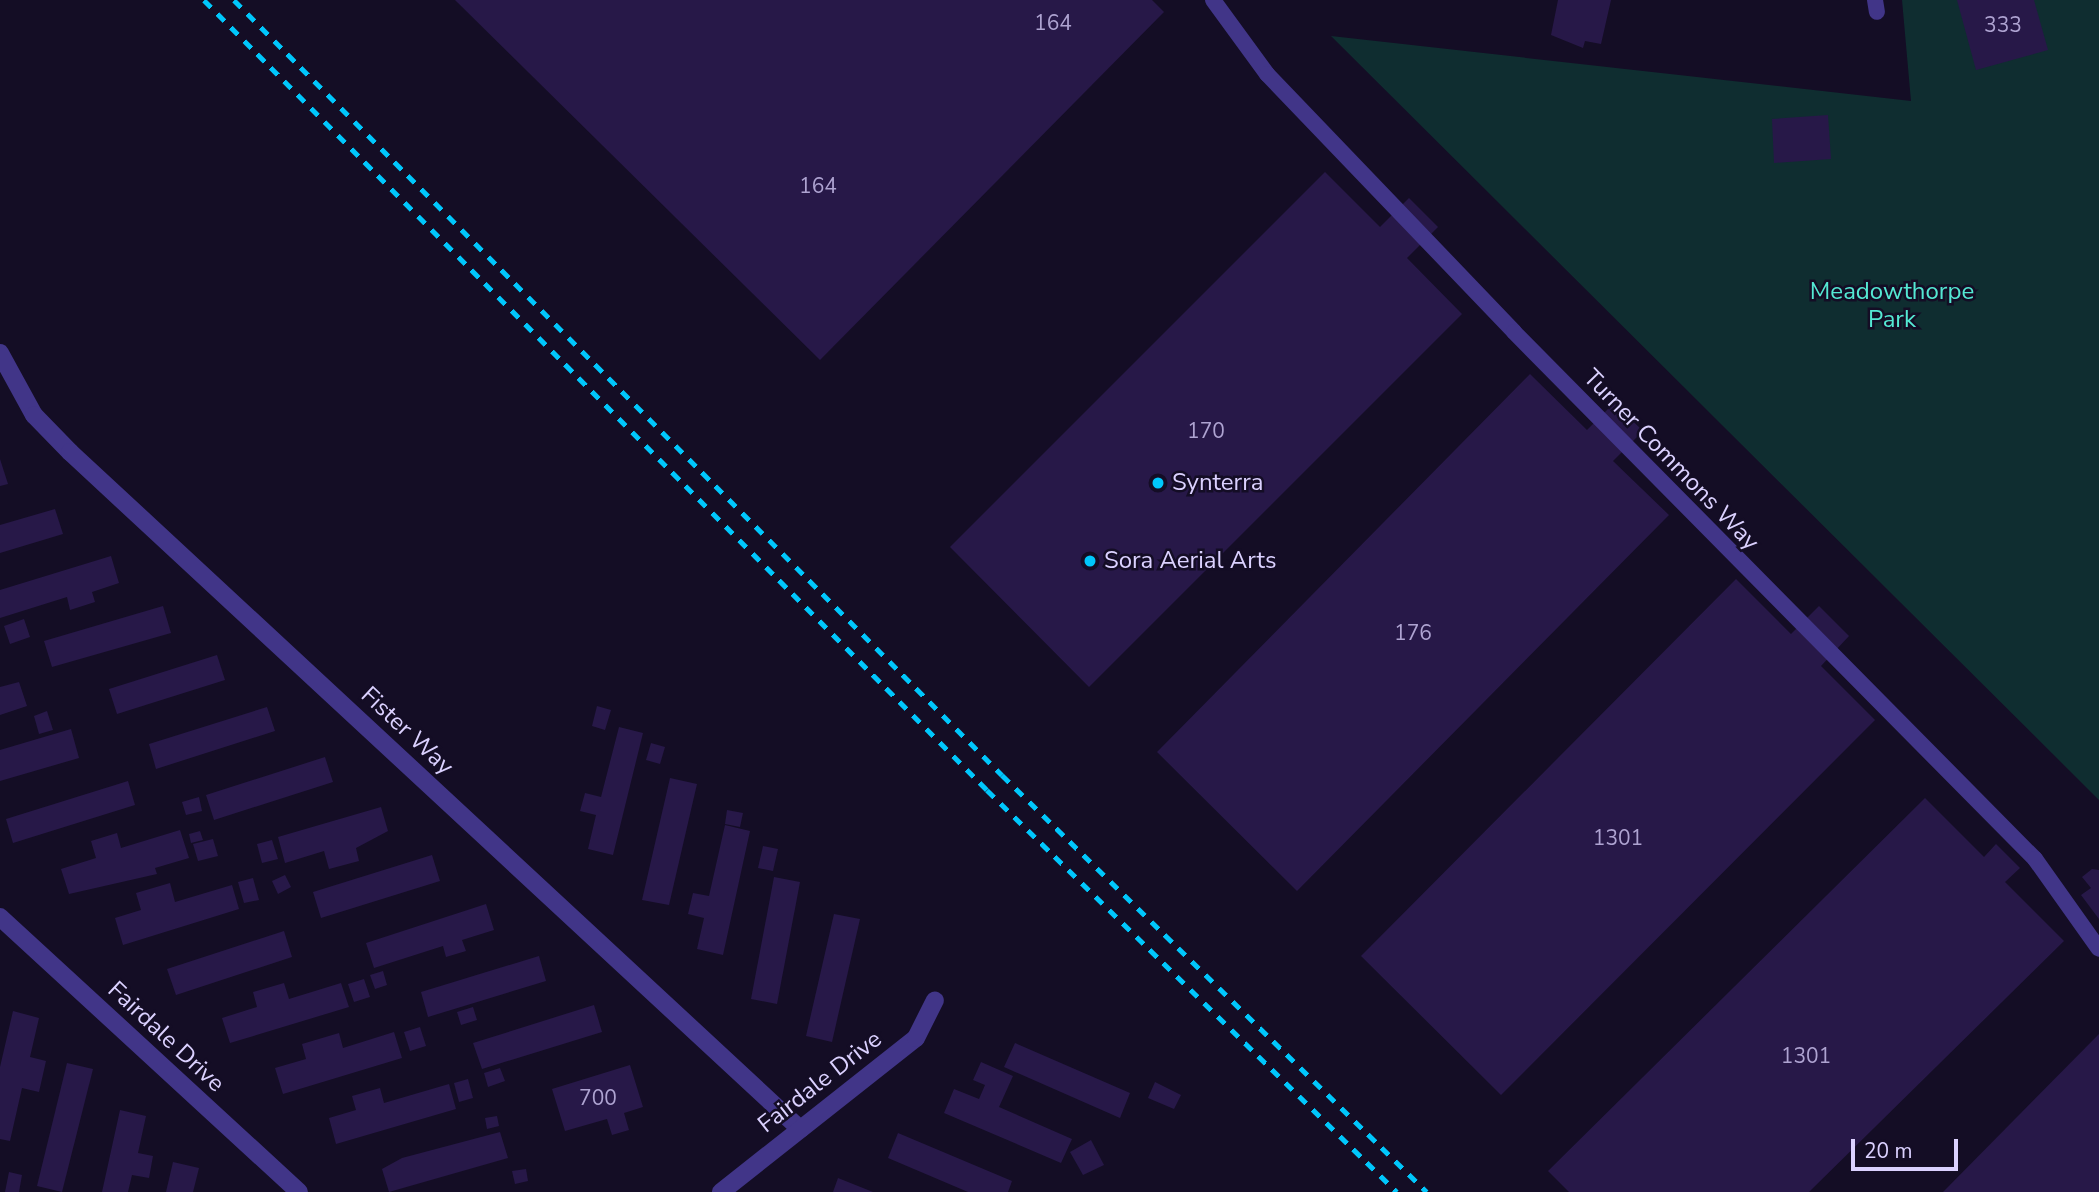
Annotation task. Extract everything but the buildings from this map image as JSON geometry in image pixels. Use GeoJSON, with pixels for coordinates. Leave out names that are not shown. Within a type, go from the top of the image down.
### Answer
{"type":"FeatureCollection","features":[{"type":"Feature","properties":{"kind":"street","name":"Fister Way"},"geometry":{"type":"LineString","coordinates":[[0,353],[34,415],[70,452],[800,1129]]}},
{"type":"Feature","properties":{"kind":"street","name":"Fairdale Drive"},"geometry":{"type":"LineString","coordinates":[[0,917],[299,1192]]}},
{"type":"Feature","properties":{"kind":"street","name":"Fairdale Drive"},"geometry":{"type":"LineString","coordinates":[[721,1192],[916,1038],[935,1000]]}},
{"type":"Feature","properties":{"kind":"lane","name":"Turner Commons Way"},"geometry":{"type":"LineString","coordinates":[[1213,0],[1267,74],[1514,332],[2035,859],[2099,949]]}},
{"type":"Feature","properties":{"kind":"green space","name":"Meadowthorpe Park"},"geometry":{"type":"Polygon","coordinates":[[[1902,0],[2099,0],[2099,800],[1331,36],[1911,101],[1902,0]]]}},
{"type":"Feature","properties":{"kind":"railway"},"geometry":{"type":"LineString","coordinates":[[204,0],[987,790],[1397,1192]]}},
{"type":"Feature","properties":{"kind":"railway"},"geometry":{"type":"LineString","coordinates":[[234,0],[1002,775],[1427,1192]]}},
{"type":"Feature","properties":{"kind":"place","name":"Synterra"},"geometry":{"type":"Point","coordinates":[1158,483]}},
{"type":"Feature","properties":{"kind":"place","name":"Sora Aerial Arts"},"geometry":{"type":"Point","coordinates":[1090,561]}}]}
